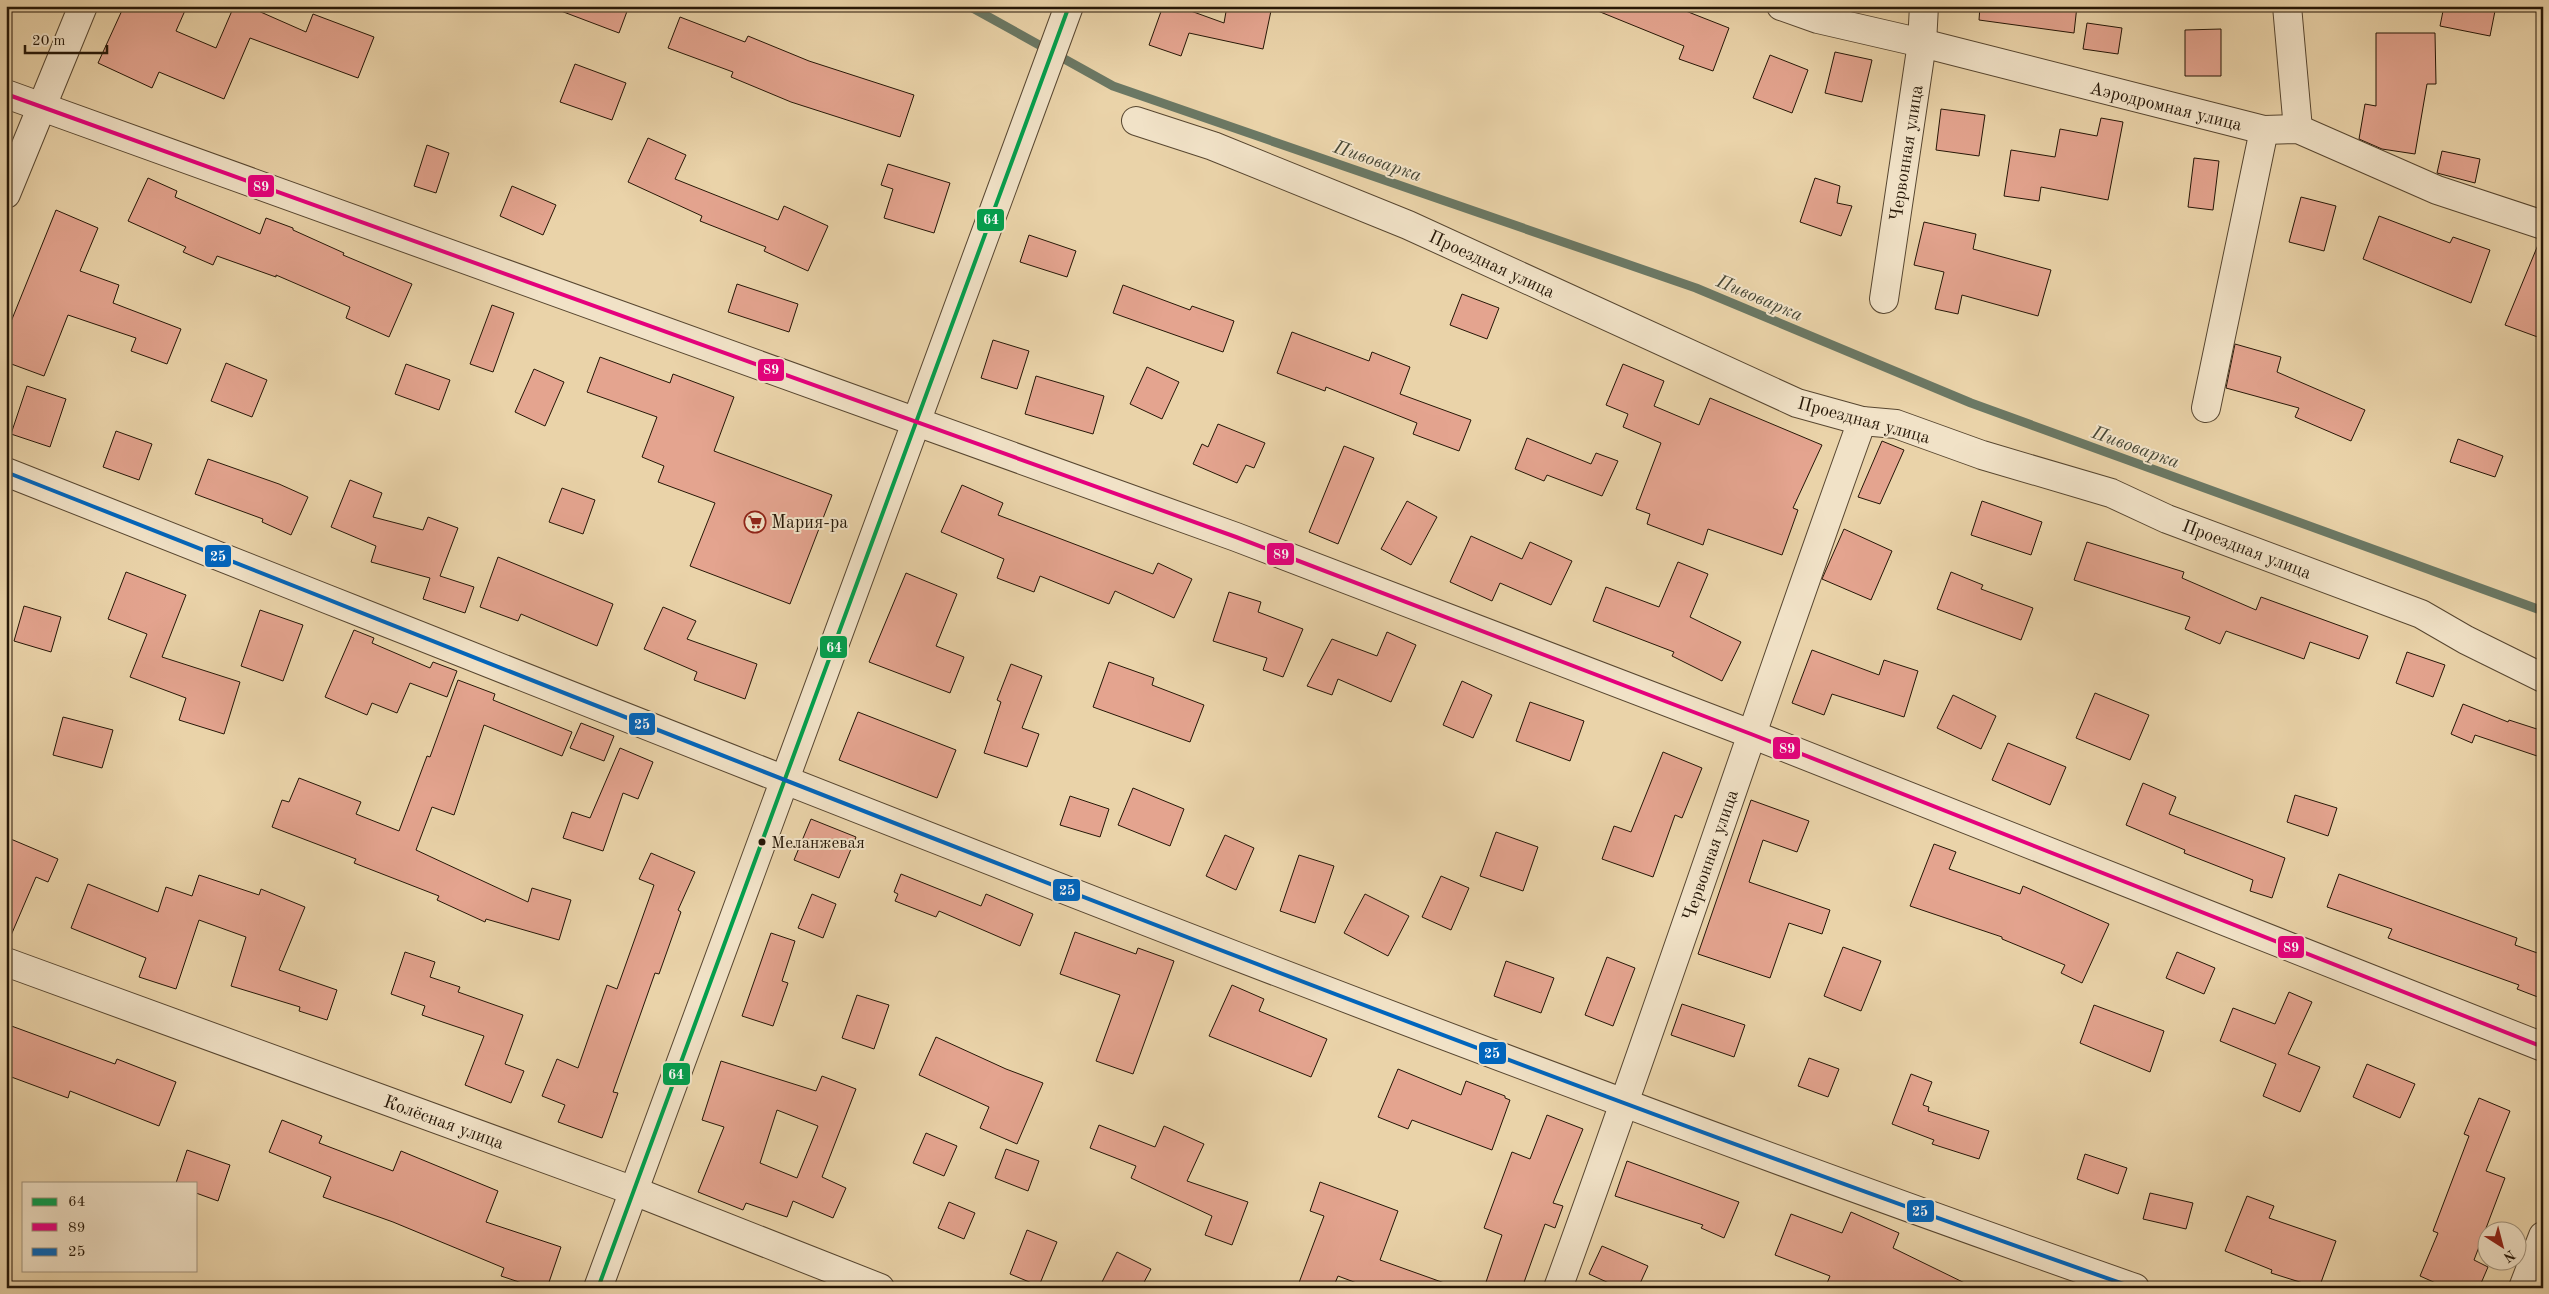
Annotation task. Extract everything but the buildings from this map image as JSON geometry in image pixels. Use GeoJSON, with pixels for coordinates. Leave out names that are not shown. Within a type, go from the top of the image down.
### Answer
{"type":"FeatureCollection","features":[{"type":"Feature","properties":{"kind":"street"},"geometry":{"type":"LineString","coordinates":[[6,194],[43,108],[83,6]]}},
{"type":"Feature","properties":{"kind":"street","name":"Аэродромная улица"},"geometry":{"type":"LineString","coordinates":[[1781,6],[1818,19],[1922,43],[2264,130],[2298,130],[2436,190],[2543,225]]}},
{"type":"Feature","properties":{"kind":"street","name":"Червонная улица"},"geometry":{"type":"LineString","coordinates":[[1884,299],[1922,43],[1924,6]]}},
{"type":"Feature","properties":{"kind":"street"},"geometry":{"type":"LineString","coordinates":[[2287,6],[2298,130]]}},
{"type":"Feature","properties":{"kind":"street"},"geometry":{"type":"LineString","coordinates":[[598,1288],[1067,11]]}},
{"type":"Feature","properties":{"kind":"street"},"geometry":{"type":"LineString","coordinates":[[6,94],[1236,536],[1751,734],[2543,1047]]}},
{"type":"Feature","properties":{"kind":"street","name":"Проездная улица"},"geometry":{"type":"LineString","coordinates":[[1136,121],[1213,146],[1408,225],[1797,403],[1862,421],[1896,424],[1982,455],[2111,493],[2167,519],[2421,614],[2466,640],[2543,678]]}},
{"type":"Feature","properties":{"kind":"street"},"geometry":{"type":"LineString","coordinates":[[2206,408],[2264,130]]}},
{"type":"Feature","properties":{"kind":"street","name":"Червонная улица"},"geometry":{"type":"LineString","coordinates":[[1558,1288],[1625,1105],[1751,734],[1862,421]]}},
{"type":"Feature","properties":{"kind":"street"},"geometry":{"type":"LineString","coordinates":[[6,472],[786,780],[1625,1105],[2135,1288]]}},
{"type":"Feature","properties":{"kind":"street","name":"Колёсная улица"},"geometry":{"type":"LineString","coordinates":[[6,962],[634,1191],[880,1288]]}},
{"type":"Feature","properties":{"kind":"street"},"geometry":{"type":"LineString","coordinates":[[2523,1288],[2543,1236]]}},
{"type":"Feature","properties":{"kind":"waterway","name":"Пивоварка"},"geometry":{"type":"LineString","coordinates":[[969,6],[1113,86],[1696,288],[1971,403],[2543,611]]}},
{"type":"Feature","properties":{"kind":"transit line","name":"64"},"geometry":{"type":"LineString","coordinates":[[598,1288],[1069,6]]}},
{"type":"Feature","properties":{"kind":"transit line","name":"89"},"geometry":{"type":"LineString","coordinates":[[6,94],[1236,537],[1751,734],[2543,1047]]}},
{"type":"Feature","properties":{"kind":"transit line","name":"25"},"geometry":{"type":"LineString","coordinates":[[6,472],[801,787],[1333,993],[1599,1094],[2135,1288]]}},
{"type":"Feature","properties":{"kind":"place","name":"Мария-ра"},"geometry":{"type":"Point","coordinates":[755,522]}},
{"type":"Feature","properties":{"kind":"place","name":"Меланжевая"},"geometry":{"type":"Point","coordinates":[762,842]}}]}
